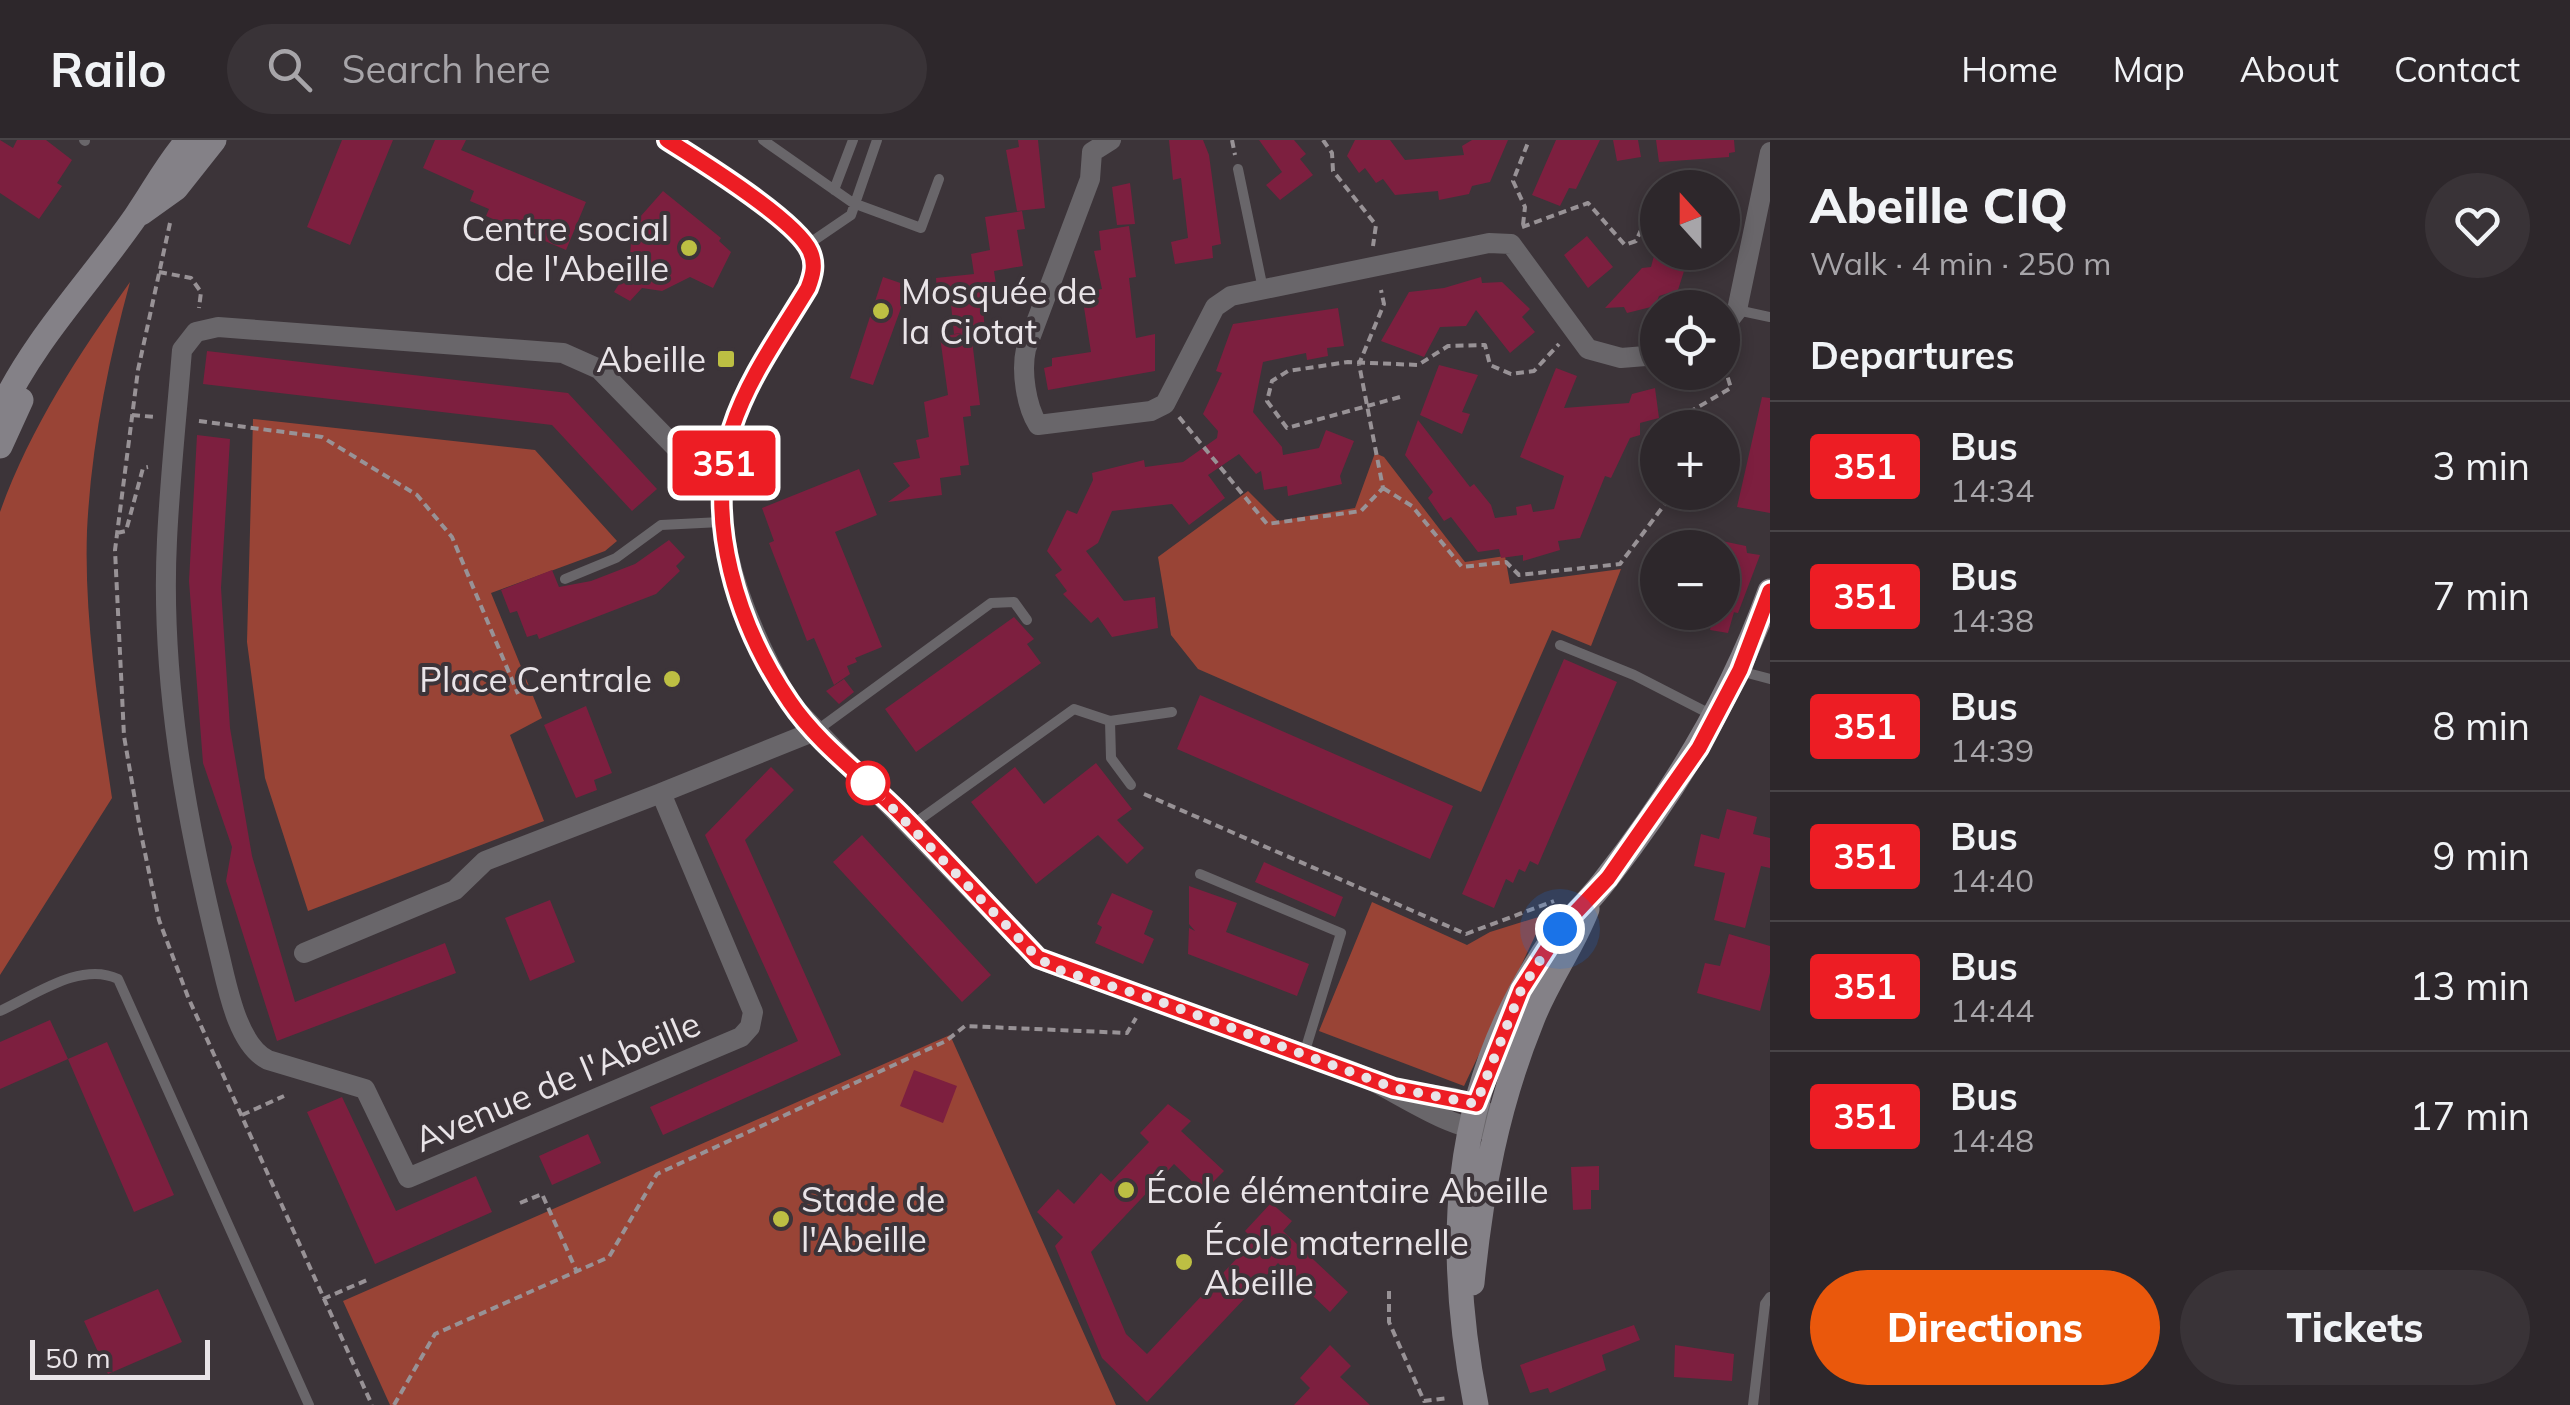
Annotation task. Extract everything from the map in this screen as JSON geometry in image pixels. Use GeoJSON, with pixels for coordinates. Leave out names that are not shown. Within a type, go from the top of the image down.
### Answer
{"type":"FeatureCollection","features":[{"type":"Feature","properties":{"kind":"main road"},"geometry":{"type":"LineString","coordinates":[[0,412],[45,341],[136,216],[160,172],[188,140]]}},
{"type":"Feature","properties":{"kind":"main road"},"geometry":{"type":"LineString","coordinates":[[136,216],[176,188],[214,140]]}},
{"type":"Feature","properties":{"kind":"main road"},"geometry":{"type":"LineString","coordinates":[[0,446],[45,341]]}},
{"type":"Feature","properties":{"kind":"main road"},"geometry":{"type":"LineString","coordinates":[[1466,1328],[1478,1213],[1496,1124],[1532,1018],[1593,896],[1699,748],[1740,670],[1770,591]]}},
{"type":"Feature","properties":{"kind":"main road"},"geometry":{"type":"LineString","coordinates":[[1475,1400],[1456,1282],[1472,1116],[1521,990],[1560,929],[1593,896]]}},
{"type":"Feature","properties":{"kind":"street"},"geometry":{"type":"LineString","coordinates":[[667,140],[790,227],[807,245],[814,272],[740,404],[724,462],[723,544],[763,655],[790,703],[1038,958],[1496,1124]]}},
{"type":"Feature","properties":{"kind":"street"},"geometry":{"type":"LineString","coordinates":[[1110,140],[1092,152],[1090,179],[1026,349],[1024,361],[1032,414],[1038,425],[1152,410],[1165,404],[1215,307],[1231,296],[1517,236],[1588,349],[1620,358],[1640,356]]}},
{"type":"Feature","properties":{"kind":"street"},"geometry":{"type":"LineString","coordinates":[[1740,291],[1770,152]]}},
{"type":"Feature","properties":{"kind":"street"},"geometry":{"type":"LineString","coordinates":[[196,332],[218,327],[562,353],[600,370],[681,453],[724,462]]}},
{"type":"Feature","properties":{"kind":"street","name":"Avenue de l'Abeille"},"geometry":{"type":"LineString","coordinates":[[196,332],[182,350],[169,419],[166,543],[172,700],[194,850],[225,975],[255,1054],[365,1089],[408,1178],[741,1036],[750,1026],[753,1012],[661,793]]}},
{"type":"Feature","properties":{"kind":"street"},"geometry":{"type":"LineString","coordinates":[[304,953],[455,890],[485,861],[815,732]]}},
{"type":"Feature","properties":{"kind":"lane"},"geometry":{"type":"LineString","coordinates":[[763,140],[853,203],[921,228],[939,179]]}},
{"type":"Feature","properties":{"kind":"lane"},"geometry":{"type":"LineString","coordinates":[[834,190],[853,140]]}},
{"type":"Feature","properties":{"kind":"lane"},"geometry":{"type":"LineString","coordinates":[[807,245],[851,215],[876,140]]}},
{"type":"Feature","properties":{"kind":"lane"},"geometry":{"type":"LineString","coordinates":[[1238,169],[1263,289]]}},
{"type":"Feature","properties":{"kind":"lane"},"geometry":{"type":"LineString","coordinates":[[1740,311],[1770,316]]}},
{"type":"Feature","properties":{"kind":"lane"},"geometry":{"type":"LineString","coordinates":[[565,579],[616,558],[660,525],[721,522]]}},
{"type":"Feature","properties":{"kind":"lane"},"geometry":{"type":"LineString","coordinates":[[815,732],[990,603],[1014,602],[1027,620]]}},
{"type":"Feature","properties":{"kind":"lane"},"geometry":{"type":"LineString","coordinates":[[1560,644],[1634,675],[1715,717]]}},
{"type":"Feature","properties":{"kind":"lane"},"geometry":{"type":"LineString","coordinates":[[1740,670],[1770,679]]}},
{"type":"Feature","properties":{"kind":"lane"},"geometry":{"type":"LineString","coordinates":[[912,825],[1074,708],[1110,721],[1172,712]]}},
{"type":"Feature","properties":{"kind":"lane"},"geometry":{"type":"LineString","coordinates":[[1110,721],[1112,758],[1130,785]]}},
{"type":"Feature","properties":{"kind":"lane"},"geometry":{"type":"LineString","coordinates":[[1200,874],[1341,933],[1304,1056]]}},
{"type":"Feature","properties":{"kind":"lane"},"geometry":{"type":"LineString","coordinates":[[0,1011],[84,973],[102,972],[118,979],[309,1405]]}},
{"type":"Feature","properties":{"kind":"lane"},"geometry":{"type":"LineString","coordinates":[[1754,1405],[1765,1304],[1770,1297]]}},
{"type":"Feature","properties":{"kind":"path"},"geometry":{"type":"LineString","coordinates":[[1323,140],[1332,153],[1333,170],[1376,224],[1372,240],[1384,304],[1359,364],[1383,488],[1412,506],[1462,568],[1506,562],[1519,576],[1620,564],[1660,510]]}},
{"type":"Feature","properties":{"kind":"path"},"geometry":{"type":"LineString","coordinates":[[1517,236],[1525,207],[1514,181],[1529,140]]}},
{"type":"Feature","properties":{"kind":"path"},"geometry":{"type":"LineString","coordinates":[[1517,236],[1588,203],[1625,245],[1636,241],[1640,232]]}},
{"type":"Feature","properties":{"kind":"path"},"geometry":{"type":"LineString","coordinates":[[158,272],[192,278],[201,292],[196,332]]}},
{"type":"Feature","properties":{"kind":"path"},"geometry":{"type":"LineString","coordinates":[[1400,397],[1287,428],[1267,401],[1272,381],[1288,371],[1359,364],[1418,365],[1448,346],[1485,345],[1490,365],[1511,374],[1534,371],[1572,329]]}},
{"type":"Feature","properties":{"kind":"path"},"geometry":{"type":"LineString","coordinates":[[1693,410],[1728,390]]}},
{"type":"Feature","properties":{"kind":"path"},"geometry":{"type":"LineString","coordinates":[[1165,404],[1267,524],[1361,510],[1383,488]]}},
{"type":"Feature","properties":{"kind":"path"},"geometry":{"type":"LineString","coordinates":[[132,414],[322,437],[417,495],[452,537],[518,694]]}},
{"type":"Feature","properties":{"kind":"path"},"geometry":{"type":"LineString","coordinates":[[117,533],[126,532],[143,468],[154,466]]}},
{"type":"Feature","properties":{"kind":"path"},"geometry":{"type":"LineString","coordinates":[[1130,785],[1466,934],[1559,899]]}},
{"type":"Feature","properties":{"kind":"path"},"geometry":{"type":"LineString","coordinates":[[394,1405],[435,1334],[609,1258],[657,1174],[946,1041],[964,1026],[1127,1032],[1139,1012]]}},
{"type":"Feature","properties":{"kind":"path"},"geometry":{"type":"LineString","coordinates":[[241,1115],[284,1096]]}},
{"type":"Feature","properties":{"kind":"path"},"geometry":{"type":"LineString","coordinates":[[520,1203],[542,1194],[576,1272]]}},
{"type":"Feature","properties":{"kind":"path"},"geometry":{"type":"LineString","coordinates":[[323,1299],[367,1280]]}},
{"type":"Feature","properties":{"kind":"path"},"geometry":{"type":"LineString","coordinates":[[1389,1292],[1389,1322],[1424,1401],[1475,1400]]}},
{"type":"Feature","properties":{"kind":"shaded area"},"geometry":{"type":"Polygon","coordinates":[[[130,282],[102,405],[87,531],[90,631],[112,798],[0,975],[0,512],[57,392],[130,282]]]}},
{"type":"Feature","properties":{"kind":"shaded area"},"geometry":{"type":"Polygon","coordinates":[[[253,419],[535,450],[617,541],[605,551],[491,593],[542,718],[510,735],[544,821],[308,911],[265,778],[247,642],[253,419]]]}},
{"type":"Feature","properties":{"kind":"shaded area"},"geometry":{"type":"Polygon","coordinates":[[[1375,453],[1384,457],[1465,562],[1505,556],[1510,584],[1621,569],[1591,646],[1552,630],[1481,792],[1198,669],[1171,635],[1158,557],[1248,491],[1278,521],[1355,508],[1375,453]]]}},
{"type":"Feature","properties":{"kind":"shaded area"},"geometry":{"type":"Polygon","coordinates":[[[1372,902],[1467,945],[1490,932],[1545,915],[1464,1086],[1319,1031],[1372,902]]]}},
{"type":"Feature","properties":{"kind":"shaded area","name":"Stade de l'Abeille"},"geometry":{"type":"Polygon","coordinates":[[[950,1035],[1116,1405],[390,1405],[343,1301],[950,1035]]]}},
{"type":"Feature","properties":{"kind":"building"},"geometry":{"type":"Polygon","coordinates":[[[0,140],[13,148],[17,140],[46,140],[72,160],[57,183],[62,186],[39,219],[0,193],[0,140]]]}},
{"type":"Feature","properties":{"kind":"building"},"geometry":{"type":"Polygon","coordinates":[[[342,140],[393,140],[350,245],[307,227],[342,140]]]}},
{"type":"Feature","properties":{"kind":"building"},"geometry":{"type":"Polygon","coordinates":[[[435,140],[466,140],[461,150],[586,202],[566,250],[486,216],[489,209],[470,201],[474,191],[423,168],[435,140]]]}},
{"type":"Feature","properties":{"kind":"building"},"geometry":{"type":"Polygon","coordinates":[[[1018,140],[1038,140],[1045,208],[1017,211],[1006,150],[1019,147],[1018,140]]]}},
{"type":"Feature","properties":{"kind":"building"},"geometry":{"type":"Polygon","coordinates":[[[1169,140],[1203,140],[1209,155],[1221,244],[1212,246],[1213,258],[1175,264],[1171,242],[1188,238],[1181,178],[1173,180],[1169,140]]]}},
{"type":"Feature","properties":{"kind":"building"},"geometry":{"type":"Polygon","coordinates":[[[1259,140],[1294,140],[1306,154],[1300,159],[1313,175],[1280,200],[1266,185],[1282,172],[1259,140]]]}},
{"type":"Feature","properties":{"kind":"building"},"geometry":{"type":"Polygon","coordinates":[[[1355,140],[1390,140],[1405,160],[1464,155],[1462,146],[1472,140],[1508,140],[1490,182],[1472,186],[1469,194],[1439,200],[1438,191],[1395,195],[1383,179],[1376,183],[1365,168],[1359,173],[1347,156],[1355,140]]]}},
{"type":"Feature","properties":{"kind":"building"},"geometry":{"type":"Polygon","coordinates":[[[1556,140],[1600,140],[1576,189],[1569,188],[1560,206],[1532,195],[1556,140]]]}},
{"type":"Feature","properties":{"kind":"building"},"geometry":{"type":"Polygon","coordinates":[[[1613,140],[1638,140],[1641,157],[1617,161],[1613,140]]]}},
{"type":"Feature","properties":{"kind":"building"},"geometry":{"type":"Polygon","coordinates":[[[1656,140],[1734,140],[1735,152],[1729,153],[1729,157],[1659,162],[1656,140]]]}},
{"type":"Feature","properties":{"kind":"building"},"geometry":{"type":"Polygon","coordinates":[[[1130,183],[1135,224],[1117,225],[1112,187],[1130,183]]]}},
{"type":"Feature","properties":{"kind":"building","name":"Centre social de l'Abeille"},"geometry":{"type":"Polygon","coordinates":[[[663,191],[721,238],[719,241],[731,252],[713,288],[690,277],[662,291],[642,288],[630,301],[614,292],[634,260],[630,257],[632,226],[663,191]]]}},
{"type":"Feature","properties":{"kind":"building"},"geometry":{"type":"Polygon","coordinates":[[[1022,211],[1025,229],[1017,230],[1023,266],[994,271],[997,291],[982,300],[985,330],[971,332],[980,405],[970,406],[971,416],[963,417],[969,465],[960,466],[961,475],[940,478],[942,495],[888,502],[910,486],[893,463],[920,458],[916,440],[929,437],[924,402],[948,395],[940,337],[968,332],[954,334],[951,304],[967,301],[965,291],[937,291],[936,278],[974,274],[971,254],[990,250],[985,217],[1022,211]]]}},
{"type":"Feature","properties":{"kind":"building"},"geometry":{"type":"Polygon","coordinates":[[[1129,226],[1136,277],[1129,278],[1136,338],[1155,334],[1155,371],[1048,390],[1044,368],[1052,366],[1052,358],[1091,352],[1083,301],[1093,300],[1091,291],[1102,289],[1094,251],[1101,250],[1099,231],[1129,226]]]}},
{"type":"Feature","properties":{"kind":"building"},"geometry":{"type":"Polygon","coordinates":[[[1587,236],[1613,267],[1588,288],[1564,255],[1587,236]]]}},
{"type":"Feature","properties":{"kind":"building"},"geometry":{"type":"Polygon","coordinates":[[[1640,270],[1684,270],[1678,290],[1640,290],[1640,310],[1627,313],[1624,307],[1605,308],[1640,270]]]}},
{"type":"Feature","properties":{"kind":"building"},"geometry":{"type":"Polygon","coordinates":[[[883,277],[909,286],[873,385],[850,378],[883,277]]]}},
{"type":"Feature","properties":{"kind":"building"},"geometry":{"type":"Polygon","coordinates":[[[1481,277],[1482,283],[1502,282],[1530,309],[1522,317],[1535,332],[1510,353],[1476,310],[1466,326],[1440,327],[1424,357],[1381,341],[1409,292],[1444,288],[1481,277]]]}},
{"type":"Feature","properties":{"kind":"building"},"geometry":{"type":"Polygon","coordinates":[[[1338,308],[1344,346],[1327,348],[1328,356],[1307,360],[1306,353],[1263,362],[1253,412],[1282,447],[1283,455],[1319,448],[1326,430],[1354,441],[1340,476],[1342,484],[1288,496],[1287,486],[1264,490],[1261,471],[1256,474],[1239,454],[1208,475],[1225,498],[1189,525],[1172,504],[1112,511],[1098,543],[1086,551],[1124,601],[1155,597],[1158,628],[1112,637],[1098,617],[1091,623],[1063,594],[1067,591],[1055,575],[1062,570],[1047,551],[1067,510],[1077,514],[1093,480],[1092,473],[1144,460],[1145,467],[1183,462],[1217,438],[1218,431],[1203,414],[1222,373],[1216,371],[1233,324],[1338,308]]]}},
{"type":"Feature","properties":{"kind":"building"},"geometry":{"type":"Polygon","coordinates":[[[207,351],[568,393],[657,489],[632,511],[552,425],[203,384],[207,351]]]}},
{"type":"Feature","properties":{"kind":"building"},"geometry":{"type":"Polygon","coordinates":[[[1439,365],[1478,375],[1462,412],[1470,414],[1462,434],[1420,415],[1439,365]]]}},
{"type":"Feature","properties":{"kind":"building"},"geometry":{"type":"Polygon","coordinates":[[[1556,368],[1577,376],[1564,408],[1629,403],[1632,394],[1655,390],[1658,410],[1640,410],[1640,435],[1630,438],[1611,478],[1605,476],[1580,538],[1558,541],[1560,550],[1523,561],[1523,555],[1501,558],[1499,549],[1478,552],[1451,517],[1444,521],[1428,498],[1433,492],[1405,455],[1418,420],[1470,487],[1474,484],[1491,505],[1495,518],[1517,515],[1516,507],[1531,504],[1533,512],[1554,509],[1564,476],[1520,457],[1556,368]]]}},
{"type":"Feature","properties":{"kind":"building"},"geometry":{"type":"Polygon","coordinates":[[[1762,397],[1770,398],[1770,513],[1740,508],[1762,397]]]}},
{"type":"Feature","properties":{"kind":"building"},"geometry":{"type":"Polygon","coordinates":[[[197,435],[230,439],[221,588],[230,728],[252,856],[295,1002],[445,943],[456,973],[277,1041],[226,881],[232,847],[203,763],[189,581],[197,435]]]}},
{"type":"Feature","properties":{"kind":"building"},"geometry":{"type":"Polygon","coordinates":[[[859,469],[877,515],[835,532],[882,647],[855,658],[857,662],[847,666],[850,674],[834,685],[814,638],[807,641],[769,543],[774,541],[762,508],[859,469]]]}},
{"type":"Feature","properties":{"kind":"building"},"geometry":{"type":"Polygon","coordinates":[[[669,540],[685,557],[676,566],[680,571],[656,594],[539,639],[537,634],[527,637],[517,611],[510,613],[501,590],[552,570],[559,587],[591,581],[635,564],[669,540]]]}},
{"type":"Feature","properties":{"kind":"building"},"geometry":{"type":"Polygon","coordinates":[[[1740,545],[1746,546],[1747,553],[1760,555],[1740,608],[1740,545]]]}},
{"type":"Feature","properties":{"kind":"building"},"geometry":{"type":"Polygon","coordinates":[[[1014,617],[1034,639],[1027,644],[1041,663],[916,752],[885,709],[1014,617]]]}},
{"type":"Feature","properties":{"kind":"building"},"geometry":{"type":"Polygon","coordinates":[[[1564,659],[1617,682],[1538,865],[1530,861],[1525,872],[1519,869],[1513,883],[1506,879],[1494,908],[1462,894],[1564,659]]]}},
{"type":"Feature","properties":{"kind":"building"},"geometry":{"type":"Polygon","coordinates":[[[844,679],[854,692],[839,704],[826,691],[844,679]]]}},
{"type":"Feature","properties":{"kind":"building"},"geometry":{"type":"Polygon","coordinates":[[[1200,695],[1453,806],[1430,859],[1177,749],[1200,695]]]}},
{"type":"Feature","properties":{"kind":"building"},"geometry":{"type":"Polygon","coordinates":[[[586,706],[612,773],[594,780],[597,790],[576,798],[544,725],[586,706]]]}},
{"type":"Feature","properties":{"kind":"building"},"geometry":{"type":"Polygon","coordinates":[[[1096,763],[1132,809],[1117,820],[1144,848],[1127,864],[1098,835],[1036,884],[971,802],[1015,767],[1044,804],[1096,763]]]}},
{"type":"Feature","properties":{"kind":"building"},"geometry":{"type":"Polygon","coordinates":[[[771,767],[794,790],[745,840],[841,1055],[663,1135],[650,1107],[798,1041],[705,835],[771,767]]]}},
{"type":"Feature","properties":{"kind":"building"},"geometry":{"type":"Polygon","coordinates":[[[1727,809],[1757,817],[1753,834],[1770,838],[1770,868],[1761,866],[1745,928],[1714,920],[1725,873],[1694,866],[1701,834],[1719,839],[1727,809]]]}},
{"type":"Feature","properties":{"kind":"building"},"geometry":{"type":"Polygon","coordinates":[[[862,835],[991,975],[962,1002],[833,862],[862,835]]]}},
{"type":"Feature","properties":{"kind":"building"},"geometry":{"type":"Polygon","coordinates":[[[1264,862],[1343,897],[1335,917],[1255,882],[1264,862]]]}},
{"type":"Feature","properties":{"kind":"building"},"geometry":{"type":"Polygon","coordinates":[[[1189,886],[1237,903],[1226,932],[1309,964],[1297,996],[1188,954],[1189,928],[1195,931],[1189,924],[1189,886]]]}},
{"type":"Feature","properties":{"kind":"building"},"geometry":{"type":"Polygon","coordinates":[[[1112,893],[1153,911],[1144,934],[1154,939],[1143,964],[1095,943],[1102,927],[1097,924],[1112,893]]]}},
{"type":"Feature","properties":{"kind":"building"},"geometry":{"type":"Polygon","coordinates":[[[550,900],[575,962],[530,981],[505,918],[550,900]]]}},
{"type":"Feature","properties":{"kind":"building"},"geometry":{"type":"Polygon","coordinates":[[[1729,934],[1770,946],[1770,973],[1760,1011],[1697,993],[1705,963],[1720,966],[1729,934]]]}},
{"type":"Feature","properties":{"kind":"building"},"geometry":{"type":"Polygon","coordinates":[[[50,1020],[68,1059],[0,1089],[0,1042],[50,1020]]]}},
{"type":"Feature","properties":{"kind":"building"},"geometry":{"type":"Polygon","coordinates":[[[107,1042],[174,1195],[134,1212],[68,1059],[107,1042]]]}},
{"type":"Feature","properties":{"kind":"building"},"geometry":{"type":"Polygon","coordinates":[[[914,1070],[957,1086],[943,1123],[900,1106],[914,1070]]]}},
{"type":"Feature","properties":{"kind":"building"},"geometry":{"type":"Polygon","coordinates":[[[342,1097],[396,1211],[476,1176],[492,1212],[375,1264],[307,1112],[342,1097]]]}},
{"type":"Feature","properties":{"kind":"building"},"geometry":{"type":"Polygon","coordinates":[[[1168,1104],[1191,1121],[1181,1131],[1224,1171],[1203,1192],[1174,1164],[1091,1252],[1126,1334],[1147,1354],[1254,1240],[1245,1231],[1271,1203],[1292,1221],[1283,1231],[1348,1292],[1330,1312],[1278,1263],[1147,1402],[1102,1358],[1055,1246],[1063,1237],[1037,1212],[1058,1189],[1074,1204],[1101,1173],[1111,1182],[1149,1142],[1140,1133],[1168,1104]]]}},
{"type":"Feature","properties":{"kind":"building"},"geometry":{"type":"Polygon","coordinates":[[[588,1134],[601,1163],[552,1185],[539,1156],[588,1134]]]}},
{"type":"Feature","properties":{"kind":"building"},"geometry":{"type":"Polygon","coordinates":[[[1599,1166],[1599,1190],[1591,1190],[1591,1209],[1573,1210],[1571,1167],[1599,1166]]]}},
{"type":"Feature","properties":{"kind":"building"},"geometry":{"type":"Polygon","coordinates":[[[158,1289],[182,1342],[108,1374],[84,1321],[158,1289]]]}},
{"type":"Feature","properties":{"kind":"building"},"geometry":{"type":"Polygon","coordinates":[[[1634,1325],[1640,1340],[1602,1355],[1606,1370],[1550,1393],[1548,1388],[1530,1393],[1520,1365],[1634,1325]]]}},
{"type":"Feature","properties":{"kind":"building"},"geometry":{"type":"Polygon","coordinates":[[[1330,1345],[1351,1366],[1340,1377],[1370,1405],[1294,1405],[1310,1388],[1300,1378],[1330,1345]]]}},
{"type":"Feature","properties":{"kind":"building"},"geometry":{"type":"Polygon","coordinates":[[[1675,1345],[1734,1354],[1732,1381],[1674,1377],[1675,1345]]]}},
{"type":"Feature","properties":{"kind":"bus line","name":"351"},"geometry":{"type":"LineString","coordinates":[[667,140],[790,227],[812,256],[814,272],[808,288],[740,404],[724,462],[723,544],[763,655],[790,703],[815,732],[900,812],[1038,958],[1059,970],[1156,1000],[1394,1088],[1476,1104],[1494,1050],[1521,990],[1560,929],[1608,878],[1699,748],[1740,670],[1770,591]]}},
{"type":"Feature","properties":{"kind":"place","name":"Centre social de l'Abeille"},"geometry":{"type":"Point","coordinates":[689,248]}},
{"type":"Feature","properties":{"kind":"place","name":"Mosquée de la Ciotat"},"geometry":{"type":"Point","coordinates":[881,311]}},
{"type":"Feature","properties":{"kind":"place","name":"Abeille"},"geometry":{"type":"Point","coordinates":[726,359]}},
{"type":"Feature","properties":{"kind":"place","name":"Place Centrale"},"geometry":{"type":"Point","coordinates":[672,679]}},
{"type":"Feature","properties":{"kind":"place","name":"École élémentaire Abeille"},"geometry":{"type":"Point","coordinates":[1126,1190]}},
{"type":"Feature","properties":{"kind":"place","name":"Stade de l'Abeille"},"geometry":{"type":"Point","coordinates":[781,1219]}},
{"type":"Feature","properties":{"kind":"place","name":"École maternelle Abeille"},"geometry":{"type":"Point","coordinates":[1184,1262]}},
{"type":"Feature","properties":{"kind":"route"},"geometry":{"type":"LineString","coordinates":[[868,783],[1038,958],[1059,970],[1156,1000],[1394,1088],[1476,1104],[1494,1050],[1521,990],[1560,929]]}}]}
